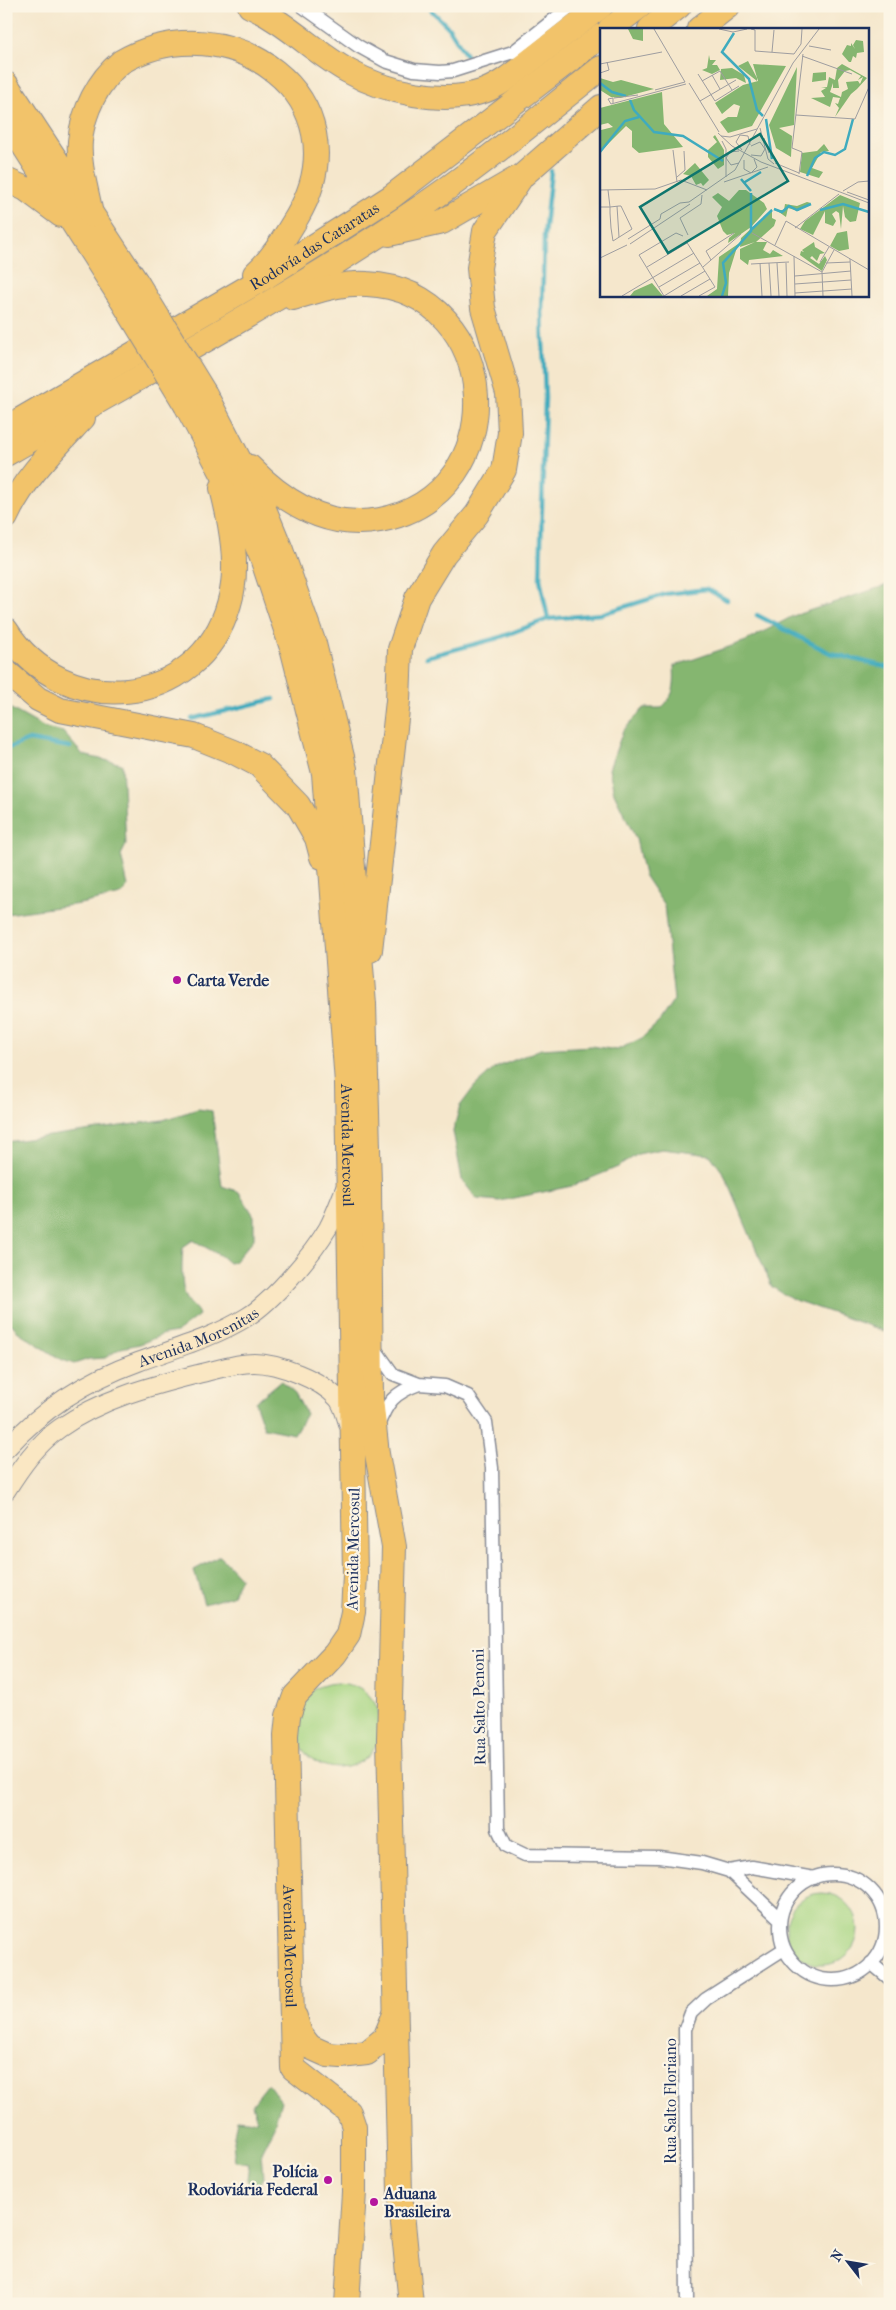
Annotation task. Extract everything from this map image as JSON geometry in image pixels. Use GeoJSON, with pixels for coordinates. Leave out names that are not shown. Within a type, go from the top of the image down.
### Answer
{"type":"FeatureCollection","features":[{"type":"Feature","properties":{"kind":"highway"},"geometry":{"type":"LineString","coordinates":[[250,6],[286,26],[334,62],[364,79],[400,92],[440,96],[484,91],[507,79],[601,6]]}},
{"type":"Feature","properties":{"kind":"highway"},"geometry":{"type":"LineString","coordinates":[[611,28],[640,6]]}},
{"type":"Feature","properties":{"kind":"highway"},"geometry":{"type":"LineString","coordinates":[[651,28],[679,6]]}},
{"type":"Feature","properties":{"kind":"highway"},"geometry":{"type":"LineString","coordinates":[[83,221],[80,157],[83,124],[96,92],[116,66],[144,46],[159,39],[192,33],[226,35],[242,40],[271,57],[294,80],[310,110],[316,142],[314,176],[303,207],[266,264],[222,303]]}},
{"type":"Feature","properties":{"kind":"highway","name":"Rodovía das Cataratas"},"geometry":{"type":"LineString","coordinates":[[6,428],[222,303],[391,197],[600,37]]}},
{"type":"Feature","properties":{"kind":"highway","name":"Rodovía das Cataratas"},"geometry":{"type":"LineString","coordinates":[[6,454],[256,309],[407,216],[516,136],[600,69]]}},
{"type":"Feature","properties":{"kind":"highway"},"geometry":{"type":"LineString","coordinates":[[6,84],[83,221]]}},
{"type":"Feature","properties":{"kind":"highway"},"geometry":{"type":"LineString","coordinates":[[375,236],[442,222],[522,176],[600,108]]}},
{"type":"Feature","properties":{"kind":"highway"},"geometry":{"type":"LineString","coordinates":[[6,118],[83,221],[196,400],[224,452],[262,504],[287,566],[314,644],[345,769],[364,1004]]}},
{"type":"Feature","properties":{"kind":"highway"},"geometry":{"type":"LineString","coordinates":[[364,1004],[398,701],[400,649],[417,598],[444,554],[477,514],[504,470],[510,433],[508,392],[483,308],[479,268],[485,231],[522,176]]}},
{"type":"Feature","properties":{"kind":"highway"},"geometry":{"type":"LineString","coordinates":[[6,180],[83,221]]}},
{"type":"Feature","properties":{"kind":"highway"},"geometry":{"type":"LineString","coordinates":[[224,452],[260,476],[296,505],[324,518],[340,521],[371,522],[408,511],[440,489],[460,465],[470,444],[476,421],[477,391],[472,368],[464,347],[456,334],[435,311],[410,295],[381,285],[335,286],[256,309]]}},
{"type":"Feature","properties":{"kind":"highway"},"geometry":{"type":"LineString","coordinates":[[6,408],[18,406],[110,368]]}},
{"type":"Feature","properties":{"kind":"highway"},"geometry":{"type":"LineString","coordinates":[[6,517],[19,494],[47,457],[102,398]]}},
{"type":"Feature","properties":{"kind":"highway"},"geometry":{"type":"LineString","coordinates":[[6,630],[23,653],[47,673],[75,686],[90,690],[122,692],[138,690],[169,678],[195,660],[206,648],[224,620],[233,588],[234,555],[223,491],[224,452]]}},
{"type":"Feature","properties":{"kind":"highway"},"geometry":{"type":"LineString","coordinates":[[224,452],[243,512],[278,604],[305,691],[324,773],[332,894]]}},
{"type":"Feature","properties":{"kind":"highway"},"geometry":{"type":"LineString","coordinates":[[6,672],[38,699],[60,710],[194,736],[234,752],[259,765],[298,805],[317,838],[332,894]]}},
{"type":"Feature","properties":{"kind":"highway","name":"Avenida Mercosul"},"geometry":{"type":"LineString","coordinates":[[332,894],[347,1084],[349,1181],[364,1436],[394,1547],[389,1739],[400,2193],[410,2304]]}},
{"type":"Feature","properties":{"kind":"highway","name":"Avenida Mercosul"},"geometry":{"type":"LineString","coordinates":[[347,2304],[354,2192],[354,2127],[350,2112],[293,2068],[286,1735],[288,1716],[294,1696],[335,1654],[348,1635],[354,1612],[364,1436],[370,1399],[369,1184],[364,1004]]}},
{"type":"Feature","properties":{"kind":"highway"},"geometry":{"type":"LineString","coordinates":[[292,2008],[300,2034],[310,2047],[328,2055],[367,2053],[385,2038],[395,2013]]}},
{"type":"Feature","properties":{"kind":"main road","name":"Avenida Morenitas"},"geometry":{"type":"LineString","coordinates":[[6,1448],[48,1411],[87,1384],[137,1362],[218,1334],[249,1316],[278,1290],[328,1228],[349,1181]]}},
{"type":"Feature","properties":{"kind":"main road","name":"Avenida Morenitas"},"geometry":{"type":"LineString","coordinates":[[6,1491],[24,1461],[31,1454],[59,1428],[94,1407],[140,1389],[225,1367],[254,1363],[281,1368],[311,1379],[338,1398],[364,1436]]}},
{"type":"Feature","properties":{"kind":"street"},"geometry":{"type":"LineString","coordinates":[[302,6],[358,46],[385,62],[414,70],[440,72],[453,71],[512,52],[571,6]]}},
{"type":"Feature","properties":{"kind":"street","name":"Rua Salto Penoni"},"geometry":{"type":"LineString","coordinates":[[370,1341],[393,1374],[419,1384],[446,1386],[468,1396],[486,1422],[492,1468],[498,1829],[506,1846],[525,1855],[659,1857],[702,1863],[729,1870],[752,1867],[814,1878]]}},
{"type":"Feature","properties":{"kind":"street","name":"Rua Salto Penoni"},"geometry":{"type":"LineString","coordinates":[[364,1436],[391,1399],[403,1390],[419,1384]]}},
{"type":"Feature","properties":{"kind":"street","name":"Rua Salto Penoni"},"geometry":{"type":"LineString","coordinates":[[729,1870],[780,1919]]}},
{"type":"Feature","properties":{"kind":"street"},"geometry":{"type":"LineString","coordinates":[[871,1889],[881,1904],[886,1921],[885,1949],[871,1964],[858,1974],[841,1980],[824,1980],[807,1974],[794,1963],[784,1949],[780,1934],[780,1919],[784,1905],[792,1892],[806,1881],[822,1874],[840,1874],[857,1879],[871,1889],[890,1897]]}},
{"type":"Feature","properties":{"kind":"street","name":"Rua Salto Floriano"},"geometry":{"type":"LineString","coordinates":[[687,2304],[685,2029],[691,2013],[706,1999],[784,1949]]}},
{"type":"Feature","properties":{"kind":"street"},"geometry":{"type":"LineString","coordinates":[[871,1964],[890,1979]]}},
{"type":"Feature","properties":{"kind":"green space"},"geometry":{"type":"Polygon","coordinates":[[[890,584],[890,1333],[792,1299],[772,1287],[724,1174],[710,1155],[662,1149],[638,1154],[618,1167],[572,1186],[500,1201],[477,1199],[462,1180],[453,1131],[460,1106],[475,1086],[495,1068],[541,1049],[591,1046],[617,1050],[642,1038],[660,1021],[674,1000],[664,905],[644,875],[636,839],[614,793],[609,769],[623,731],[644,708],[661,708],[669,699],[674,684],[674,666],[746,641],[793,616],[890,584]]]}},
{"type":"Feature","properties":{"kind":"green space"},"geometry":{"type":"Polygon","coordinates":[[[6,706],[45,728],[63,732],[83,755],[122,764],[126,845],[121,855],[128,886],[121,895],[80,904],[6,914],[6,706]]]}},
{"type":"Feature","properties":{"kind":"green space"},"geometry":{"type":"Polygon","coordinates":[[[198,1109],[212,1111],[222,1186],[239,1192],[254,1216],[254,1239],[234,1262],[229,1263],[221,1256],[193,1240],[183,1247],[183,1288],[187,1299],[199,1315],[177,1332],[164,1334],[140,1344],[121,1348],[105,1358],[89,1359],[74,1364],[60,1359],[17,1331],[13,1325],[6,1324],[6,1142],[163,1120],[198,1109]]]}},
{"type":"Feature","properties":{"kind":"green space"},"geometry":{"type":"Polygon","coordinates":[[[281,1381],[295,1393],[306,1414],[294,1434],[264,1428],[255,1402],[281,1381]]]}},
{"type":"Feature","properties":{"kind":"green space"},"geometry":{"type":"Polygon","coordinates":[[[220,1556],[241,1578],[232,1596],[204,1604],[194,1570],[220,1556]]]}},
{"type":"Feature","properties":{"kind":"green space"},"geometry":{"type":"Polygon","coordinates":[[[338,1682],[355,1685],[369,1694],[378,1708],[381,1725],[378,1742],[369,1756],[355,1765],[338,1768],[321,1765],[307,1756],[298,1742],[295,1725],[298,1708],[307,1694],[321,1685],[338,1682]]]}},
{"type":"Feature","properties":{"kind":"green space"},"geometry":{"type":"Polygon","coordinates":[[[822,1893],[842,1899],[852,1909],[858,1929],[852,1949],[842,1959],[822,1965],[802,1959],[792,1949],[786,1929],[792,1909],[802,1899],[822,1893]]]}},
{"type":"Feature","properties":{"kind":"green space"},"geometry":{"type":"Polygon","coordinates":[[[268,2084],[281,2101],[274,2126],[261,2152],[263,2178],[253,2193],[247,2179],[249,2163],[235,2161],[233,2141],[237,2119],[257,2121],[252,2104],[268,2084]]]}},
{"type":"Feature","properties":{"kind":"waterway"},"geometry":{"type":"LineString","coordinates":[[427,6],[449,28],[469,60]]}},
{"type":"Feature","properties":{"kind":"waterway"},"geometry":{"type":"LineString","coordinates":[[548,619],[540,579],[545,398],[542,311],[544,236],[551,171]]}},
{"type":"Feature","properties":{"kind":"waterway"},"geometry":{"type":"LineString","coordinates":[[426,657],[498,638],[548,619],[601,614],[666,594],[707,589],[727,600]]}},
{"type":"Feature","properties":{"kind":"waterway"},"geometry":{"type":"LineString","coordinates":[[757,615],[830,653],[890,668]]}},
{"type":"Feature","properties":{"kind":"waterway"},"geometry":{"type":"LineString","coordinates":[[192,719],[274,699]]}},
{"type":"Feature","properties":{"kind":"waterway"},"geometry":{"type":"LineString","coordinates":[[6,749],[29,740],[70,747]]}},
{"type":"Feature","properties":{"kind":"place","name":"Carta Verde"},"geometry":{"type":"Point","coordinates":[177,980]}},
{"type":"Feature","properties":{"kind":"place","name":"Polícia Rodoviária Federal"},"geometry":{"type":"Point","coordinates":[328,2180]}},
{"type":"Feature","properties":{"kind":"place","name":"Aduana Brasileira"},"geometry":{"type":"Point","coordinates":[374,2202]}}]}
